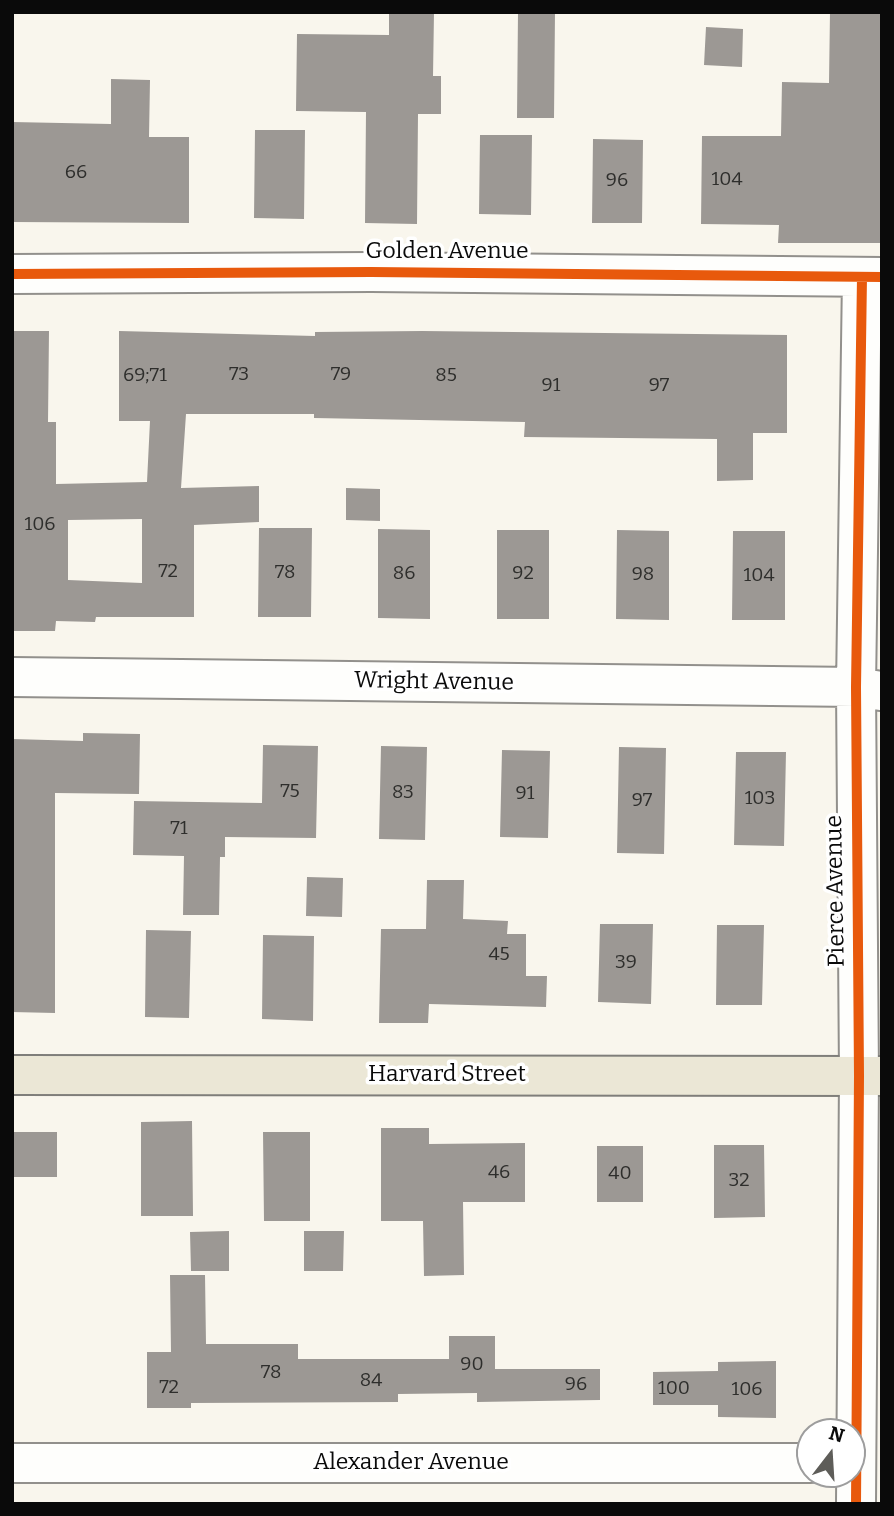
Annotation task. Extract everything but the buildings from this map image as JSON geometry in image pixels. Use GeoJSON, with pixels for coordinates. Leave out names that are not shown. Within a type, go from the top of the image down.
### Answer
{"type":"FeatureCollection","features":[{"type":"Feature","properties":{"kind":"main road","name":"Harvard Street"},"geometry":{"type":"LineString","coordinates":[[12,1075],[870,1076]]}},
{"type":"Feature","properties":{"kind":"street","name":"Golden Avenue"},"geometry":{"type":"LineString","coordinates":[[12,274],[371,272],[872,277]]}},
{"type":"Feature","properties":{"kind":"street","name":"Pierce Avenue"},"geometry":{"type":"LineString","coordinates":[[865,1418],[870,1076],[872,277]]}},
{"type":"Feature","properties":{"kind":"street","name":"Wright Avenue"},"geometry":{"type":"LineString","coordinates":[[12,677],[869,689]]}},
{"type":"Feature","properties":{"kind":"street","name":"Alexander Avenue"},"geometry":{"type":"LineString","coordinates":[[12,1464],[796,1463]]}},
{"type":"Feature","properties":{"kind":"cycle path"},"geometry":{"type":"LineString","coordinates":[[12,274],[371,272],[882,277]]}},
{"type":"Feature","properties":{"kind":"cycle path"},"geometry":{"type":"LineString","coordinates":[[856,1504],[859,1076],[856,687],[862,277]]}}]}
